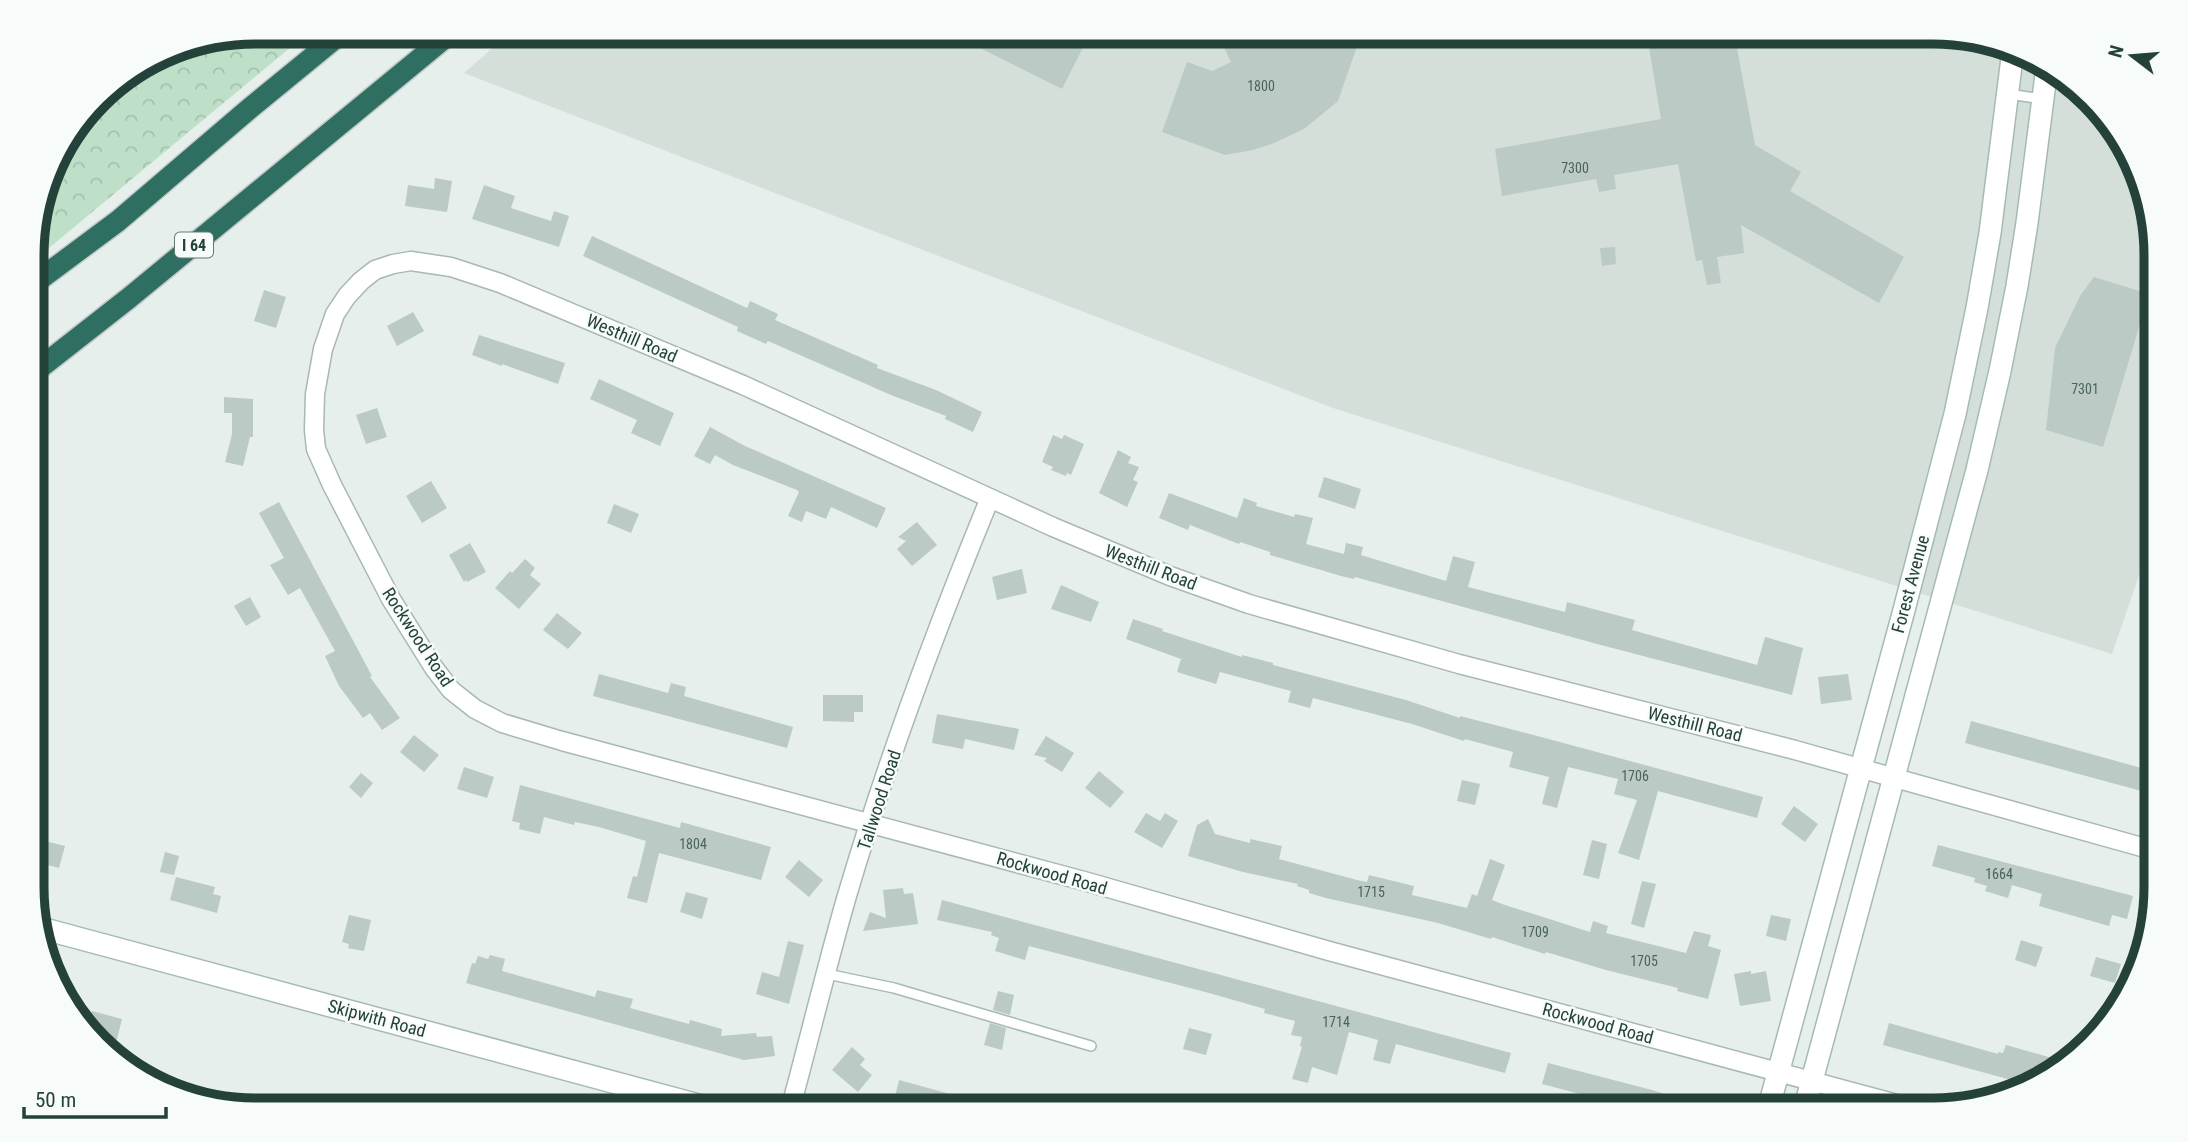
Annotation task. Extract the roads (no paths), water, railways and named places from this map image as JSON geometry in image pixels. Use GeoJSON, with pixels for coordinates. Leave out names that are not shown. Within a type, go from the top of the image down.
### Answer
{"type":"FeatureCollection","features":[{"type":"Feature","properties":{"kind":"highway"},"geometry":{"type":"LineString","coordinates":[[44,276],[118,221],[328,44]]}},
{"type":"Feature","properties":{"kind":"highway","name":"I 64"},"geometry":{"type":"LineString","coordinates":[[44,365],[150,281],[437,44]]}},
{"type":"Feature","properties":{"kind":"main road","name":"Forest Avenue"},"geometry":{"type":"LineString","coordinates":[[1771,1098],[1944,458],[1986,258],[2012,59]]}},
{"type":"Feature","properties":{"kind":"main road","name":"Forest Avenue"},"geometry":{"type":"LineString","coordinates":[[1807,1098],[1977,470],[2000,371],[2027,223],[2046,76]]}},
{"type":"Feature","properties":{"kind":"main road","name":"Skipwith Road"},"geometry":{"type":"LineString","coordinates":[[49,930],[674,1098]]}},
{"type":"Feature","properties":{"kind":"street","name":"Westhill Road"},"geometry":{"type":"LineString","coordinates":[[319,457],[314,429],[315,394],[323,349],[335,314],[354,289],[375,270],[411,261],[451,268],[500,283],[743,385],[1053,527],[1170,576],[1249,604],[1459,664],[1795,750],[2144,848]]}},
{"type":"Feature","properties":{"kind":"street","name":"Rockwood Road"},"geometry":{"type":"LineString","coordinates":[[319,457],[391,599],[434,668],[451,690],[475,709],[502,723],[1873,1098]]}},
{"type":"Feature","properties":{"kind":"street","name":"Tallwood Road"},"geometry":{"type":"LineString","coordinates":[[793,1098],[846,899],[958,574],[990,498]]}},
{"type":"Feature","properties":{"kind":"street"},"geometry":{"type":"LineString","coordinates":[[635,1098],[638,1088]]}},
{"type":"Feature","properties":{"kind":"lane"},"geometry":{"type":"LineString","coordinates":[[2008,94],[2043,99]]}},
{"type":"Feature","properties":{"kind":"lane"},"geometry":{"type":"LineString","coordinates":[[827,974],[894,988],[1091,1046]]}}]}
